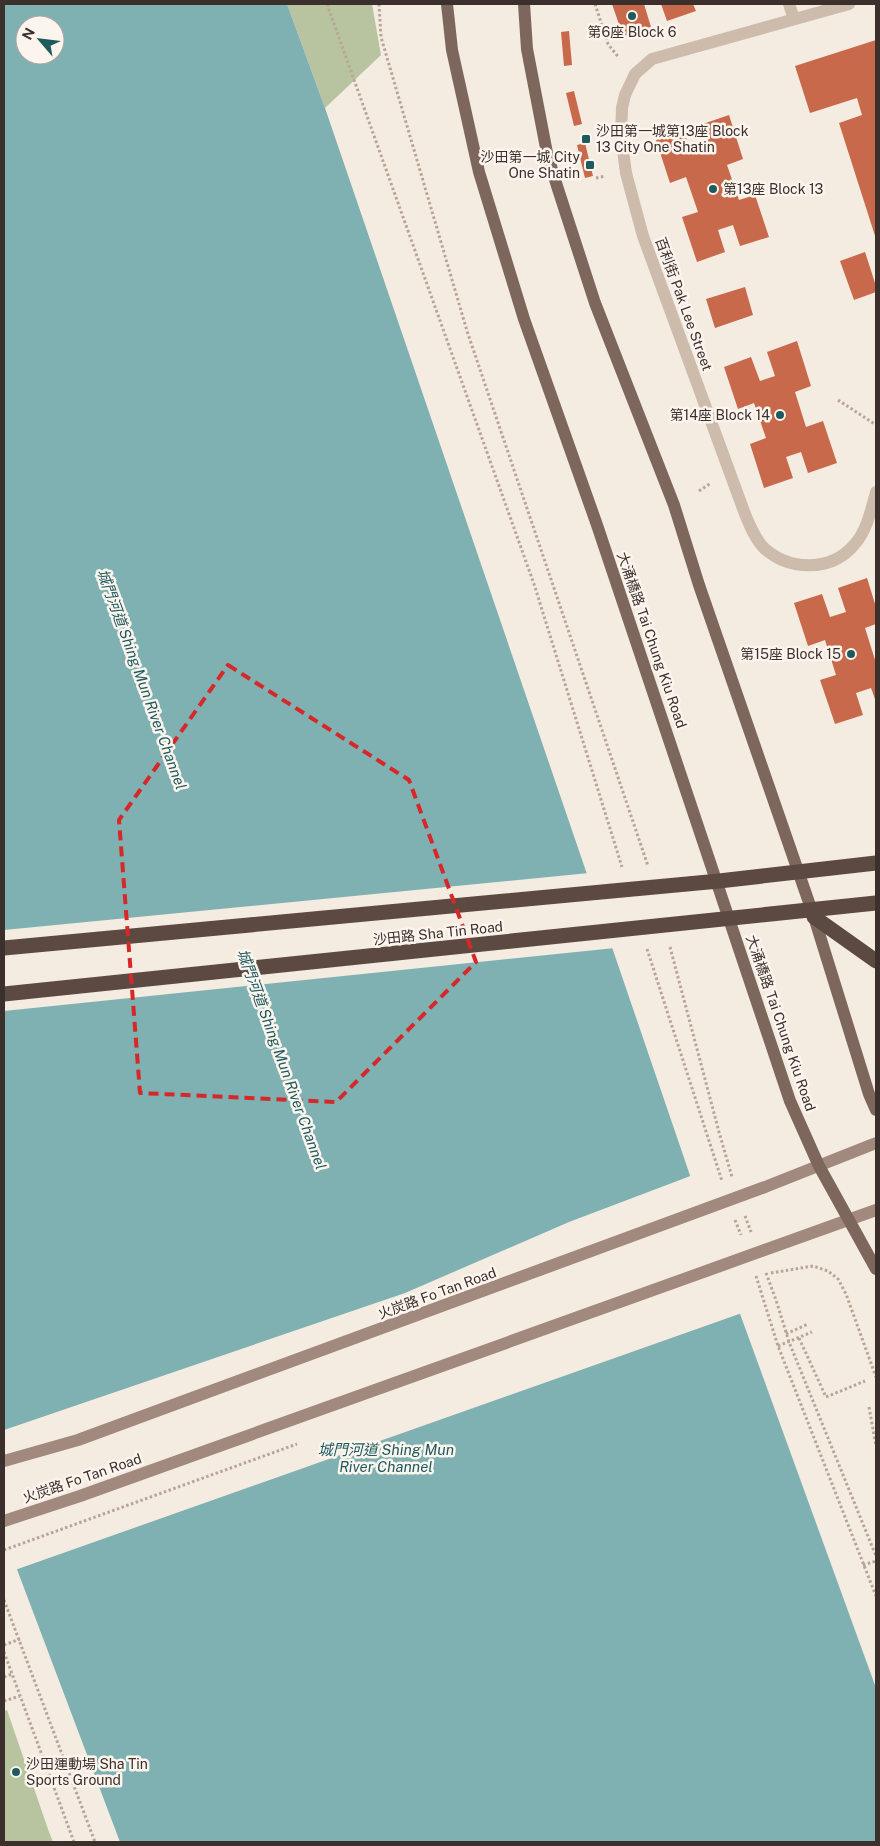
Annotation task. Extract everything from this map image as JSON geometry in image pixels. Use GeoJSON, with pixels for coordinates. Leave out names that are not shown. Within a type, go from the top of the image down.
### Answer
{"type":"FeatureCollection","features":[{"type":"Feature","properties":{"kind":"highway","name":"沙田路 Sha Tin Road"},"geometry":{"type":"LineString","coordinates":[[4,948],[709,882],[876,863]]}},
{"type":"Feature","properties":{"kind":"highway","name":"沙田路 Sha Tin Road"},"geometry":{"type":"LineString","coordinates":[[4,994],[876,903]]}},
{"type":"Feature","properties":{"kind":"highway"},"geometry":{"type":"LineString","coordinates":[[814,917],[876,961]]}},
{"type":"Feature","properties":{"kind":"main road","name":"大涌橋路 Tai Chung Kiu Road"},"geometry":{"type":"LineString","coordinates":[[447,4],[452,50],[479,172],[524,319],[600,534],[790,1100],[819,1166],[876,1269]]}},
{"type":"Feature","properties":{"kind":"main road"},"geometry":{"type":"LineString","coordinates":[[524,4],[528,49],[546,145],[557,186],[595,304],[674,505],[699,586],[814,917],[869,1094],[876,1110]]}},
{"type":"Feature","properties":{"kind":"main road","name":"火炭路 Fo Tan Road"},"geometry":{"type":"LineString","coordinates":[[4,1461],[78,1440],[742,1195],[876,1143]]}},
{"type":"Feature","properties":{"kind":"main road","name":"火炭路 Fo Tan Road"},"geometry":{"type":"LineString","coordinates":[[4,1521],[80,1496],[850,1221],[876,1210]]}},
{"type":"Feature","properties":{"kind":"street"},"geometry":{"type":"LineString","coordinates":[[789,4],[794,19]]}},
{"type":"Feature","properties":{"kind":"street","name":"百利街 Pak Lee Street"},"geometry":{"type":"LineString","coordinates":[[848,4],[652,58],[643,65],[630,84],[622,108],[621,136],[623,156],[643,236],[745,514],[757,540],[770,553],[789,563],[809,566],[828,562],[844,554],[854,545],[868,520],[876,492]]}},
{"type":"Feature","properties":{"kind":"path"},"geometry":{"type":"LineString","coordinates":[[327,4],[534,584],[624,874]]}},
{"type":"Feature","properties":{"kind":"path"},"geometry":{"type":"LineString","coordinates":[[379,4],[381,37],[467,331],[650,873]]}},
{"type":"Feature","properties":{"kind":"path"},"geometry":{"type":"LineString","coordinates":[[594,4],[608,44],[619,58]]}},
{"type":"Feature","properties":{"kind":"path"},"geometry":{"type":"LineString","coordinates":[[838,400],[876,425]]}},
{"type":"Feature","properties":{"kind":"path"},"geometry":{"type":"LineString","coordinates":[[699,490],[708,485]]}},
{"type":"Feature","properties":{"kind":"path"},"geometry":{"type":"LineString","coordinates":[[668,940],[734,1183]]}},
{"type":"Feature","properties":{"kind":"path"},"geometry":{"type":"LineString","coordinates":[[647,948],[724,1185]]}},
{"type":"Feature","properties":{"kind":"path"},"geometry":{"type":"LineString","coordinates":[[742,1209],[752,1235]]}},
{"type":"Feature","properties":{"kind":"path"},"geometry":{"type":"LineString","coordinates":[[735,1219],[743,1241]]}},
{"type":"Feature","properties":{"kind":"path"},"geometry":{"type":"LineString","coordinates":[[769,1274],[813,1266],[828,1271],[838,1279],[846,1294],[876,1377]]}},
{"type":"Feature","properties":{"kind":"path"},"geometry":{"type":"LineString","coordinates":[[764,1268],[776,1300],[788,1342],[798,1361],[876,1556]]}},
{"type":"Feature","properties":{"kind":"path"},"geometry":{"type":"LineString","coordinates":[[754,1270],[778,1346],[876,1596]]}},
{"type":"Feature","properties":{"kind":"path"},"geometry":{"type":"LineString","coordinates":[[786,1334],[808,1324]]}},
{"type":"Feature","properties":{"kind":"path"},"geometry":{"type":"LineString","coordinates":[[778,1346],[812,1332]]}},
{"type":"Feature","properties":{"kind":"path"},"geometry":{"type":"LineString","coordinates":[[799,1338],[826,1397],[865,1380]]}},
{"type":"Feature","properties":{"kind":"path"},"geometry":{"type":"LineString","coordinates":[[870,1407],[876,1446]]}},
{"type":"Feature","properties":{"kind":"path"},"geometry":{"type":"LineString","coordinates":[[863,1565],[876,1561]]}},
{"type":"Feature","properties":{"kind":"path"},"geometry":{"type":"LineString","coordinates":[[4,1600],[95,1842]]}},
{"type":"Feature","properties":{"kind":"path"},"geometry":{"type":"LineString","coordinates":[[4,1645],[20,1639]]}},
{"type":"Feature","properties":{"kind":"path"},"geometry":{"type":"LineString","coordinates":[[4,1652],[74,1842]]}},
{"type":"Feature","properties":{"kind":"path"},"geometry":{"type":"LineString","coordinates":[[4,1677],[12,1674]]}},
{"type":"Feature","properties":{"kind":"path"},"geometry":{"type":"LineString","coordinates":[[4,1701],[20,1696]]}},
{"type":"Feature","properties":{"kind":"highlighted area"},"geometry":{"type":"Polygon","coordinates":[[[228,665],[409,780],[476,962],[336,1102],[140,1093],[119,820],[228,665]]]}},
{"type":"Feature","properties":{"kind":"green space"},"geometry":{"type":"Polygon","coordinates":[[[287,4],[372,4],[381,55],[325,108],[287,4]]]}},
{"type":"Feature","properties":{"kind":"green space","name":"沙田運動場 Sha Tin Sports Ground"},"geometry":{"type":"Polygon","coordinates":[[[7,1710],[53,1842],[4,1842],[4,1711],[7,1710]]]}},
{"type":"Feature","properties":{"kind":"water","name":"城門河道 Shing Mun River Channel"},"geometry":{"type":"Polygon","coordinates":[[[4,4],[287,4],[325,108],[695,1190],[876,1688],[876,1842],[120,1842],[4,1535],[4,4]]]}},
{"type":"Feature","properties":{"kind":"pier"},"geometry":{"type":"Polygon","coordinates":[[[589,873],[615,948],[4,1011],[4,930],[589,873]]]}},
{"type":"Feature","properties":{"kind":"pier"},"geometry":{"type":"Polygon","coordinates":[[[693,1175],[742,1313],[15,1570],[4,1542],[4,1430],[405,1293],[569,1222],[693,1175]]]}},
{"type":"Feature","properties":{"kind":"building","name":"第6座 Block 6"},"geometry":{"type":"Polygon","coordinates":[[[612,4],[644,4],[651,27],[623,36],[612,4]]]}},
{"type":"Feature","properties":{"kind":"building","name":"第6座 Block 6"},"geometry":{"type":"Polygon","coordinates":[[[661,4],[693,4],[696,11],[667,21],[661,4]]]}},
{"type":"Feature","properties":{"kind":"building"},"geometry":{"type":"Polygon","coordinates":[[[569,31],[572,65],[564,66],[561,32],[569,31]]]}},
{"type":"Feature","properties":{"kind":"building"},"geometry":{"type":"Polygon","coordinates":[[[876,40],[876,239],[839,123],[862,115],[857,98],[810,113],[795,66],[876,40]]]}},
{"type":"Feature","properties":{"kind":"building"},"geometry":{"type":"Polygon","coordinates":[[[574,91],[582,124],[574,126],[566,93],[574,91]]]}},
{"type":"Feature","properties":{"kind":"building","name":"第13座 Block 13"},"geometry":{"type":"Polygon","coordinates":[[[729,115],[743,159],[727,165],[739,200],[755,195],[769,237],[740,246],[733,225],[718,230],[725,252],[697,262],[682,217],[698,212],[686,177],[670,183],[656,140],[684,131],[691,154],[707,149],[700,125],[729,115]]]}},
{"type":"Feature","properties":{"kind":"building"},"geometry":{"type":"Polygon","coordinates":[[[585,143],[593,176],[585,178],[577,145],[585,143]]]}},
{"type":"Feature","properties":{"kind":"building"},"geometry":{"type":"Polygon","coordinates":[[[865,252],[876,286],[876,292],[854,300],[840,261],[865,252]]]}},
{"type":"Feature","properties":{"kind":"building"},"geometry":{"type":"Polygon","coordinates":[[[745,287],[753,315],[715,328],[706,299],[745,287]]]}},
{"type":"Feature","properties":{"kind":"building","name":"第14座 Block 14"},"geometry":{"type":"Polygon","coordinates":[[[797,341],[811,386],[795,392],[806,427],[823,421],[837,463],[808,473],[801,452],[786,457],[793,478],[764,488],[750,444],[766,438],[754,403],[738,409],[724,367],[751,357],[760,381],[775,376],[767,352],[797,341]]]}},
{"type":"Feature","properties":{"kind":"building","name":"第15座 Block 15"},"geometry":{"type":"Polygon","coordinates":[[[867,578],[876,607],[876,624],[865,628],[876,663],[876,702],[871,688],[856,693],[863,715],[835,724],[820,680],[836,675],[825,640],[808,646],[794,603],[822,594],[830,617],[846,612],[838,588],[867,578]]]}},
{"type":"Feature","properties":{"kind":"place","name":"第6座 Block 6"},"geometry":{"type":"Point","coordinates":[632,16]}},
{"type":"Feature","properties":{"kind":"place","name":"沙田第一城第13座 Block 13 City One Shatin"},"geometry":{"type":"Point","coordinates":[586,139]}},
{"type":"Feature","properties":{"kind":"place","name":"沙田第一城 City One Shatin"},"geometry":{"type":"Point","coordinates":[590,165]}},
{"type":"Feature","properties":{"kind":"place","name":"第13座 Block 13"},"geometry":{"type":"Point","coordinates":[713,189]}},
{"type":"Feature","properties":{"kind":"place","name":"第14座 Block 14"},"geometry":{"type":"Point","coordinates":[780,415]}},
{"type":"Feature","properties":{"kind":"place","name":"第15座 Block 15"},"geometry":{"type":"Point","coordinates":[851,654]}},
{"type":"Feature","properties":{"kind":"place","name":"沙田運動場 Sha Tin Sports Ground"},"geometry":{"type":"Point","coordinates":[16,1772]}}]}
